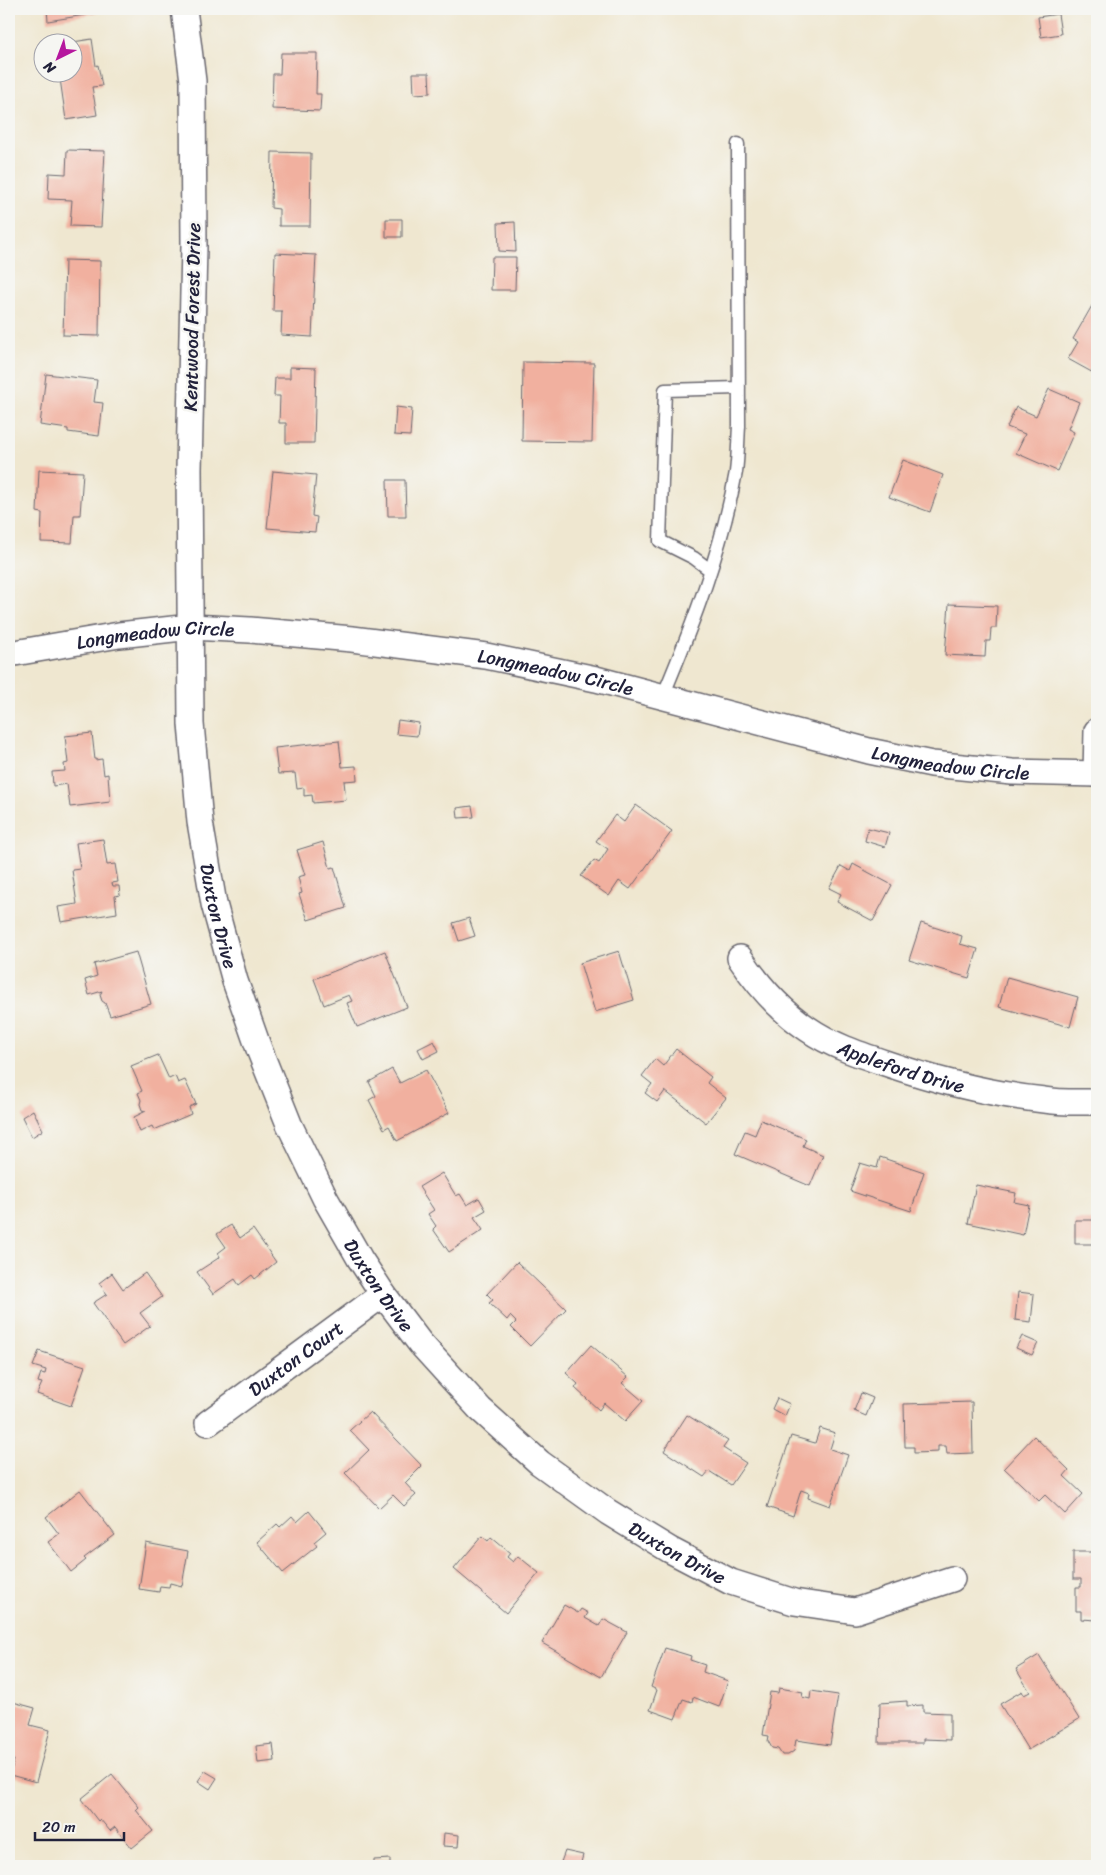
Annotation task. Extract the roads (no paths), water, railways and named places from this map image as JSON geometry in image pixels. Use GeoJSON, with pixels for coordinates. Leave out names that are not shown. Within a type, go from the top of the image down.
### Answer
{"type":"FeatureCollection","features":[{"type":"Feature","properties":{"kind":"street","name":"Kentwood Forest Drive"},"geometry":{"type":"LineString","coordinates":[[184,9],[193,91],[194,247],[189,469],[191,626]]}},
{"type":"Feature","properties":{"kind":"street","name":"Longmeadow Circle"},"geometry":{"type":"LineString","coordinates":[[9,654],[110,636],[191,626],[352,639],[486,656],[596,679],[869,751],[932,764],[1012,772],[1097,774]]}},
{"type":"Feature","properties":{"kind":"street","name":"Duxton Drive"},"geometry":{"type":"LineString","coordinates":[[191,626],[191,724],[200,822],[214,904],[235,981],[259,1050],[289,1124],[325,1198],[383,1294],[420,1343],[480,1409],[540,1463],[608,1512],[670,1550],[731,1582],[794,1602],[855,1611],[952,1579]]}},
{"type":"Feature","properties":{"kind":"street"},"geometry":{"type":"LineString","coordinates":[[1097,731],[1097,774]]}},
{"type":"Feature","properties":{"kind":"street","name":"Appleford Drive"},"geometry":{"type":"LineString","coordinates":[[740,958],[776,1003],[808,1029],[844,1049],[919,1075],[982,1091],[1046,1101],[1097,1102]]}},
{"type":"Feature","properties":{"kind":"street","name":"Duxton Court"},"geometry":{"type":"LineString","coordinates":[[208,1423],[383,1294]]}},
{"type":"Feature","properties":{"kind":"lane"},"geometry":{"type":"LineString","coordinates":[[663,696],[694,621],[726,518],[736,470],[739,426],[738,144]]}},
{"type":"Feature","properties":{"kind":"lane"},"geometry":{"type":"LineString","coordinates":[[710,570],[694,558],[660,541],[665,390],[739,388]]}}]}
